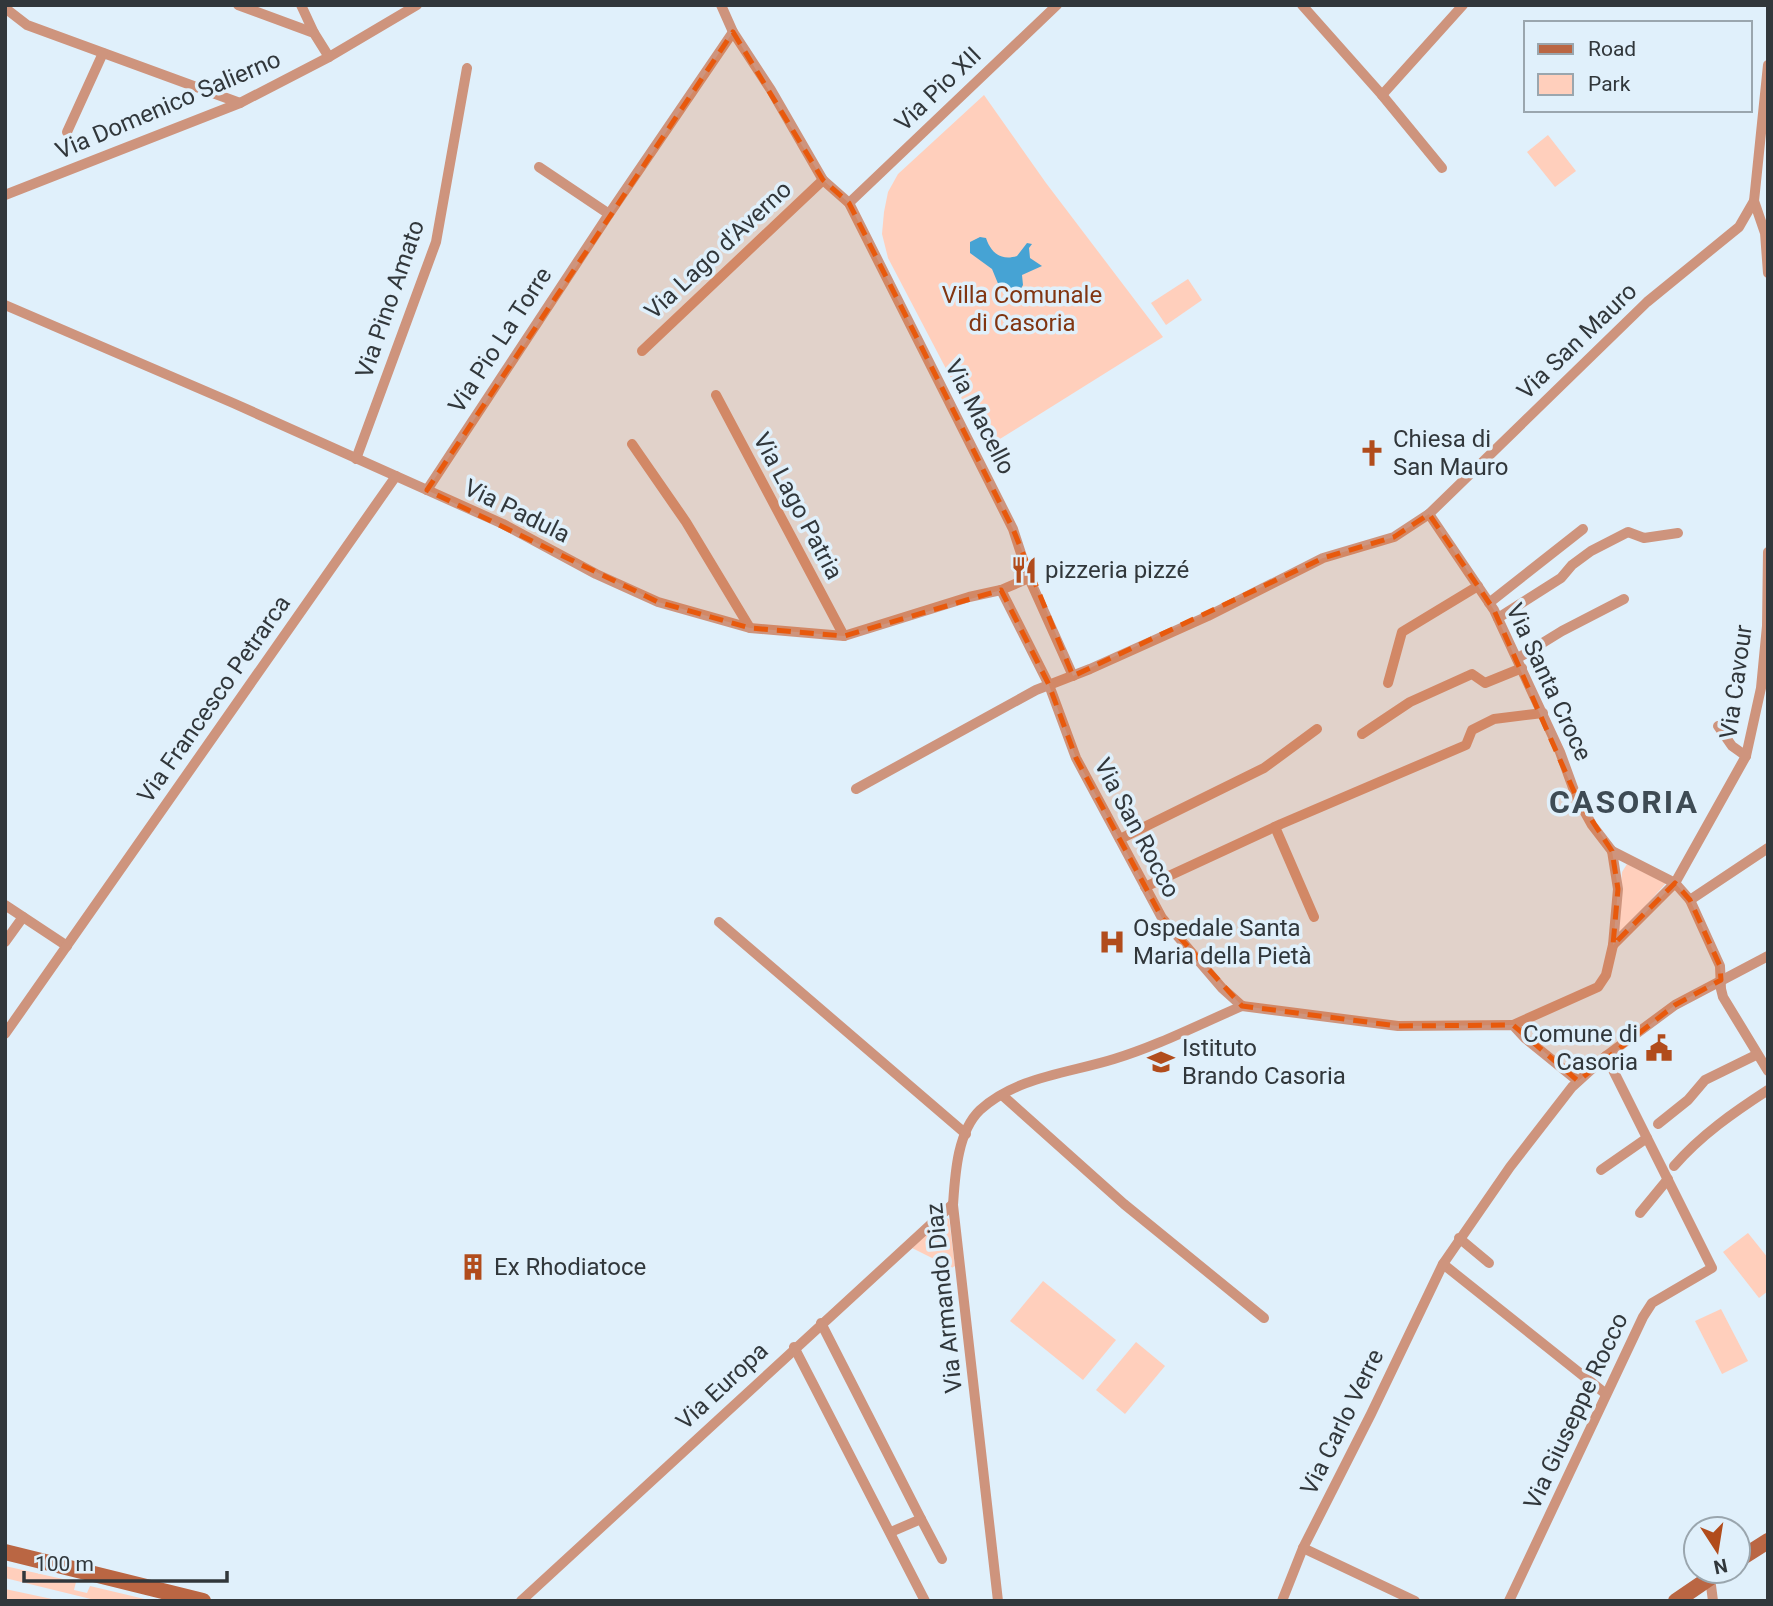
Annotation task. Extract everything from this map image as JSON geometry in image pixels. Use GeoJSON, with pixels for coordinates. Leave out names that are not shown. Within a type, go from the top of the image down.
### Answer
{"type":"FeatureCollection","features":[{"type":"Feature","properties":{"kind":"street"},"geometry":{"type":"LineString","coordinates":[[239,5],[314,33]]}},
{"type":"Feature","properties":{"kind":"street"},"geometry":{"type":"LineString","coordinates":[[301,5],[328,57]]}},
{"type":"Feature","properties":{"kind":"street","name":"Via Domenico Salierno"},"geometry":{"type":"LineString","coordinates":[[5,195],[240,103],[328,57],[416,5]]}},
{"type":"Feature","properties":{"kind":"street"},"geometry":{"type":"LineString","coordinates":[[721,5],[733,33],[771,90],[823,180],[849,204]]}},
{"type":"Feature","properties":{"kind":"street","name":"Via Pio XII"},"geometry":{"type":"LineString","coordinates":[[849,204],[1057,5]]}},
{"type":"Feature","properties":{"kind":"street"},"geometry":{"type":"LineString","coordinates":[[1302,5],[1442,168]]}},
{"type":"Feature","properties":{"kind":"street"},"geometry":{"type":"LineString","coordinates":[[1382,95],[1463,5]]}},
{"type":"Feature","properties":{"kind":"street"},"geometry":{"type":"LineString","coordinates":[[5,8],[27,25],[240,103]]}},
{"type":"Feature","properties":{"kind":"street","name":"Via Pio La Torre"},"geometry":{"type":"LineString","coordinates":[[427,490],[609,214],[733,33]]}},
{"type":"Feature","properties":{"kind":"street"},"geometry":{"type":"LineString","coordinates":[[67,132],[103,53]]}},
{"type":"Feature","properties":{"kind":"street"},"geometry":{"type":"LineString","coordinates":[[1768,65],[1762,183],[1754,201],[1765,233],[1768,273]]}},
{"type":"Feature","properties":{"kind":"street","name":"Via Pino Amato"},"geometry":{"type":"LineString","coordinates":[[356,459],[436,242],[467,68]]}},
{"type":"Feature","properties":{"kind":"street"},"geometry":{"type":"LineString","coordinates":[[539,167],[609,214]]}},
{"type":"Feature","properties":{"kind":"street","name":"Via Lago d'Averno"},"geometry":{"type":"LineString","coordinates":[[642,351],[823,180]]}},
{"type":"Feature","properties":{"kind":"street","name":"Via San Mauro"},"geometry":{"type":"LineString","coordinates":[[856,789],[1017,699],[1208,616],[1323,558],[1394,537],[1429,514],[1647,302],[1738,227],[1754,201]]}},
{"type":"Feature","properties":{"kind":"street","name":"Via Macello"},"geometry":{"type":"LineString","coordinates":[[849,204],[1013,529],[1029,578],[1073,676]]}},
{"type":"Feature","properties":{"kind":"street","name":"Via Padula"},"geometry":{"type":"LineString","coordinates":[[5,305],[503,524],[596,575],[658,602],[750,628],[844,636],[968,597],[1001,590],[1029,578]]}},
{"type":"Feature","properties":{"kind":"street","name":"Via Lago Patria"},"geometry":{"type":"LineString","coordinates":[[716,395],[844,636]]}},
{"type":"Feature","properties":{"kind":"street"},"geometry":{"type":"LineString","coordinates":[[632,444],[685,522],[750,628]]}},
{"type":"Feature","properties":{"kind":"street","name":"Via Francesco Petrarca"},"geometry":{"type":"LineString","coordinates":[[5,1034],[396,476]]}},
{"type":"Feature","properties":{"kind":"street","name":"Via Santa Croce"},"geometry":{"type":"LineString","coordinates":[[1429,514],[1498,618],[1560,752],[1576,796],[1592,825],[1612,851]]}},
{"type":"Feature","properties":{"kind":"street","name":"Via Santa Croce"},"geometry":{"type":"LineString","coordinates":[[1489,603],[1583,529]]}},
{"type":"Feature","properties":{"kind":"street"},"geometry":{"type":"LineString","coordinates":[[1498,618],[1561,579],[1572,565],[1591,551],[1628,533],[1644,538],[1678,533]]}},
{"type":"Feature","properties":{"kind":"street","name":"Via Cavour"},"geometry":{"type":"LineString","coordinates":[[1613,945],[1675,883],[1746,756],[1764,687],[1768,552]]}},
{"type":"Feature","properties":{"kind":"street"},"geometry":{"type":"LineString","coordinates":[[1388,682],[1402,632],[1478,586]]}},
{"type":"Feature","properties":{"kind":"street","name":"Via San Rocco"},"geometry":{"type":"LineString","coordinates":[[1001,590],[1049,685],[1076,758],[1162,918],[1222,988],[1242,1006]]}},
{"type":"Feature","properties":{"kind":"street"},"geometry":{"type":"LineString","coordinates":[[1362,734],[1410,702],[1472,674],[1485,683],[1520,663],[1562,631],[1624,599]]}},
{"type":"Feature","properties":{"kind":"street"},"geometry":{"type":"LineString","coordinates":[[1145,887],[1275,827],[1466,745],[1472,730],[1494,719],[1542,713]]}},
{"type":"Feature","properties":{"kind":"street"},"geometry":{"type":"LineString","coordinates":[[1718,726],[1732,746],[1746,756]]}},
{"type":"Feature","properties":{"kind":"street"},"geometry":{"type":"LineString","coordinates":[[1120,839],[1264,768],[1317,729]]}},
{"type":"Feature","properties":{"kind":"street"},"geometry":{"type":"LineString","coordinates":[[1275,827],[1314,917]]}},
{"type":"Feature","properties":{"kind":"street"},"geometry":{"type":"LineString","coordinates":[[1690,901],[1768,848]]}},
{"type":"Feature","properties":{"kind":"street"},"geometry":{"type":"LineString","coordinates":[[1612,851],[1675,883],[1690,901],[1720,966],[1723,996],[1768,1071]]}},
{"type":"Feature","properties":{"kind":"street"},"geometry":{"type":"LineString","coordinates":[[1242,1006],[1398,1026],[1513,1025],[1598,987],[1606,975],[1613,945],[1618,888],[1612,851]]}},
{"type":"Feature","properties":{"kind":"street"},"geometry":{"type":"LineString","coordinates":[[5,905],[67,946]]}},
{"type":"Feature","properties":{"kind":"street"},"geometry":{"type":"LineString","coordinates":[[5,942],[23,917]]}},
{"type":"Feature","properties":{"kind":"street"},"geometry":{"type":"LineString","coordinates":[[719,922],[966,1135]]}},
{"type":"Feature","properties":{"kind":"street","name":"Via Carlo Verre"},"geometry":{"type":"LineString","coordinates":[[1282,1601],[1303,1548],[1443,1264],[1510,1167],[1578,1081],[1606,1056],[1675,1005],[1768,956]]}},
{"type":"Feature","properties":{"kind":"street","name":"Via Armando Diaz"},"geometry":{"type":"LineString","coordinates":[[998,1601],[953,1205],[957,1156],[979,1111],[1010,1089],[1054,1074],[1115,1059],[1242,1006]]}},
{"type":"Feature","properties":{"kind":"street"},"geometry":{"type":"LineString","coordinates":[[1513,1025],[1578,1081]]}},
{"type":"Feature","properties":{"kind":"street"},"geometry":{"type":"LineString","coordinates":[[1658,1124],[1688,1100],[1705,1080],[1756,1055]]}},
{"type":"Feature","properties":{"kind":"street"},"geometry":{"type":"LineString","coordinates":[[1606,1056],[1668,1179],[1640,1213]]}},
{"type":"Feature","properties":{"kind":"street"},"geometry":{"type":"LineString","coordinates":[[1674,1166],[1714,1128],[1768,1090]]}},
{"type":"Feature","properties":{"kind":"street"},"geometry":{"type":"LineString","coordinates":[[1002,1095],[1124,1204],[1264,1318]]}},
{"type":"Feature","properties":{"kind":"street"},"geometry":{"type":"LineString","coordinates":[[1601,1170],[1647,1138]]}},
{"type":"Feature","properties":{"kind":"street","name":"Via Giuseppe Rocco"},"geometry":{"type":"LineString","coordinates":[[1509,1601],[1643,1317],[1653,1303],[1712,1268],[1668,1179]]}},
{"type":"Feature","properties":{"kind":"street","name":"Via Europa"},"geometry":{"type":"LineString","coordinates":[[521,1601],[794,1347],[953,1205]]}},
{"type":"Feature","properties":{"kind":"street"},"geometry":{"type":"LineString","coordinates":[[1459,1238],[1489,1263]]}},
{"type":"Feature","properties":{"kind":"street"},"geometry":{"type":"LineString","coordinates":[[1443,1264],[1606,1394]]}},
{"type":"Feature","properties":{"kind":"street"},"geometry":{"type":"LineString","coordinates":[[821,1323],[942,1559]]}},
{"type":"Feature","properties":{"kind":"street"},"geometry":{"type":"LineString","coordinates":[[794,1347],[925,1601]]}},
{"type":"Feature","properties":{"kind":"street"},"geometry":{"type":"LineString","coordinates":[[891,1532],[921,1519]]}},
{"type":"Feature","properties":{"kind":"street"},"geometry":{"type":"LineString","coordinates":[[1752,1551],[1768,1541]]}},
{"type":"Feature","properties":{"kind":"street"},"geometry":{"type":"LineString","coordinates":[[1303,1548],[1415,1601]]}},
{"type":"Feature","properties":{"kind":"street"},"geometry":{"type":"LineString","coordinates":[[5,1552],[203,1601]]}},
{"type":"Feature","properties":{"kind":"street"},"geometry":{"type":"LineString","coordinates":[[1676,1601],[1699,1585]]}},
{"type":"Feature","properties":{"kind":"highlighted area"},"geometry":{"type":"Polygon","coordinates":[[[733,32],[823,180],[849,203],[1013,529],[1073,676],[1323,558],[1394,537],[1429,514],[1494,610],[1576,796],[1612,851],[1618,889],[1613,945],[1675,883],[1690,900],[1720,966],[1721,980],[1675,1005],[1578,1081],[1513,1025],[1398,1026],[1242,1006],[1162,918],[1076,758],[1049,685],[1001,590],[844,636],[750,628],[658,602],[427,490],[733,32]]]}},
{"type":"Feature","properties":{"kind":"green space","name":"Villa Comunale di Casoria"},"geometry":{"type":"Polygon","coordinates":[[[984,95],[1046,183],[1163,337],[987,447],[888,258],[882,234],[888,192],[898,174],[984,95]]]}},
{"type":"Feature","properties":{"kind":"green space"},"geometry":{"type":"Polygon","coordinates":[[[1548,135],[1576,171],[1555,187],[1527,152],[1548,135]]]}},
{"type":"Feature","properties":{"kind":"green space"},"geometry":{"type":"Polygon","coordinates":[[[1188,279],[1202,300],[1166,325],[1151,303],[1188,279]]]}},
{"type":"Feature","properties":{"kind":"green space"},"geometry":{"type":"Polygon","coordinates":[[[1627,864],[1666,883],[1616,939],[1622,872],[1627,864]]]}},
{"type":"Feature","properties":{"kind":"green space"},"geometry":{"type":"Polygon","coordinates":[[[944,1217],[949,1219],[955,1266],[946,1271],[942,1263],[912,1248],[944,1217]]]}},
{"type":"Feature","properties":{"kind":"green space"},"geometry":{"type":"Polygon","coordinates":[[[1748,1233],[1768,1258],[1768,1291],[1759,1298],[1723,1252],[1748,1233]]]}},
{"type":"Feature","properties":{"kind":"green space"},"geometry":{"type":"Polygon","coordinates":[[[1043,1281],[1116,1340],[1083,1380],[1010,1321],[1043,1281]]]}},
{"type":"Feature","properties":{"kind":"green space"},"geometry":{"type":"Polygon","coordinates":[[[1721,1309],[1748,1361],[1722,1374],[1695,1321],[1721,1309]]]}},
{"type":"Feature","properties":{"kind":"green space"},"geometry":{"type":"Polygon","coordinates":[[[1136,1342],[1165,1366],[1125,1414],[1096,1390],[1136,1342]]]}},
{"type":"Feature","properties":{"kind":"green space"},"geometry":{"type":"Polygon","coordinates":[[[5,1566],[76,1582],[74,1590],[87,1593],[90,1586],[153,1601],[99,1601],[5,1578],[5,1566]]]}},
{"type":"Feature","properties":{"kind":"green space"},"geometry":{"type":"Polygon","coordinates":[[[5,1589],[52,1601],[11,1601],[5,1599],[5,1589]]]}},
{"type":"Feature","properties":{"kind":"water"},"geometry":{"type":"Polygon","coordinates":[[[980,237],[986,238],[997,255],[1006,257],[1017,256],[1027,243],[1032,244],[1029,248],[1030,258],[1042,266],[1022,275],[1023,285],[1019,292],[1008,295],[999,286],[992,269],[970,253],[970,242],[980,237]]]}},
{"type":"Feature","properties":{"kind":"place","name":"Chiesa di San Mauro"},"geometry":{"type":"Point","coordinates":[1372,453]}},
{"type":"Feature","properties":{"kind":"place","name":"pizzeria pizzé"},"geometry":{"type":"Point","coordinates":[1024,570]}},
{"type":"Feature","properties":{"kind":"place","name":"Ospedale Santa Maria della Pietà"},"geometry":{"type":"Point","coordinates":[1112,942]}},
{"type":"Feature","properties":{"kind":"place","name":"Comune di Casoria"},"geometry":{"type":"Point","coordinates":[1659,1048]}},
{"type":"Feature","properties":{"kind":"place","name":"Istituto Brando Casoria"},"geometry":{"type":"Point","coordinates":[1161,1062]}},
{"type":"Feature","properties":{"kind":"place","name":"Ex Rhodiatoce"},"geometry":{"type":"Point","coordinates":[473,1267]}},
{"type":"Feature","properties":{"kind":"district","name":"CASORIA"},"geometry":{"type":"Point","coordinates":[1624,802]}}]}
